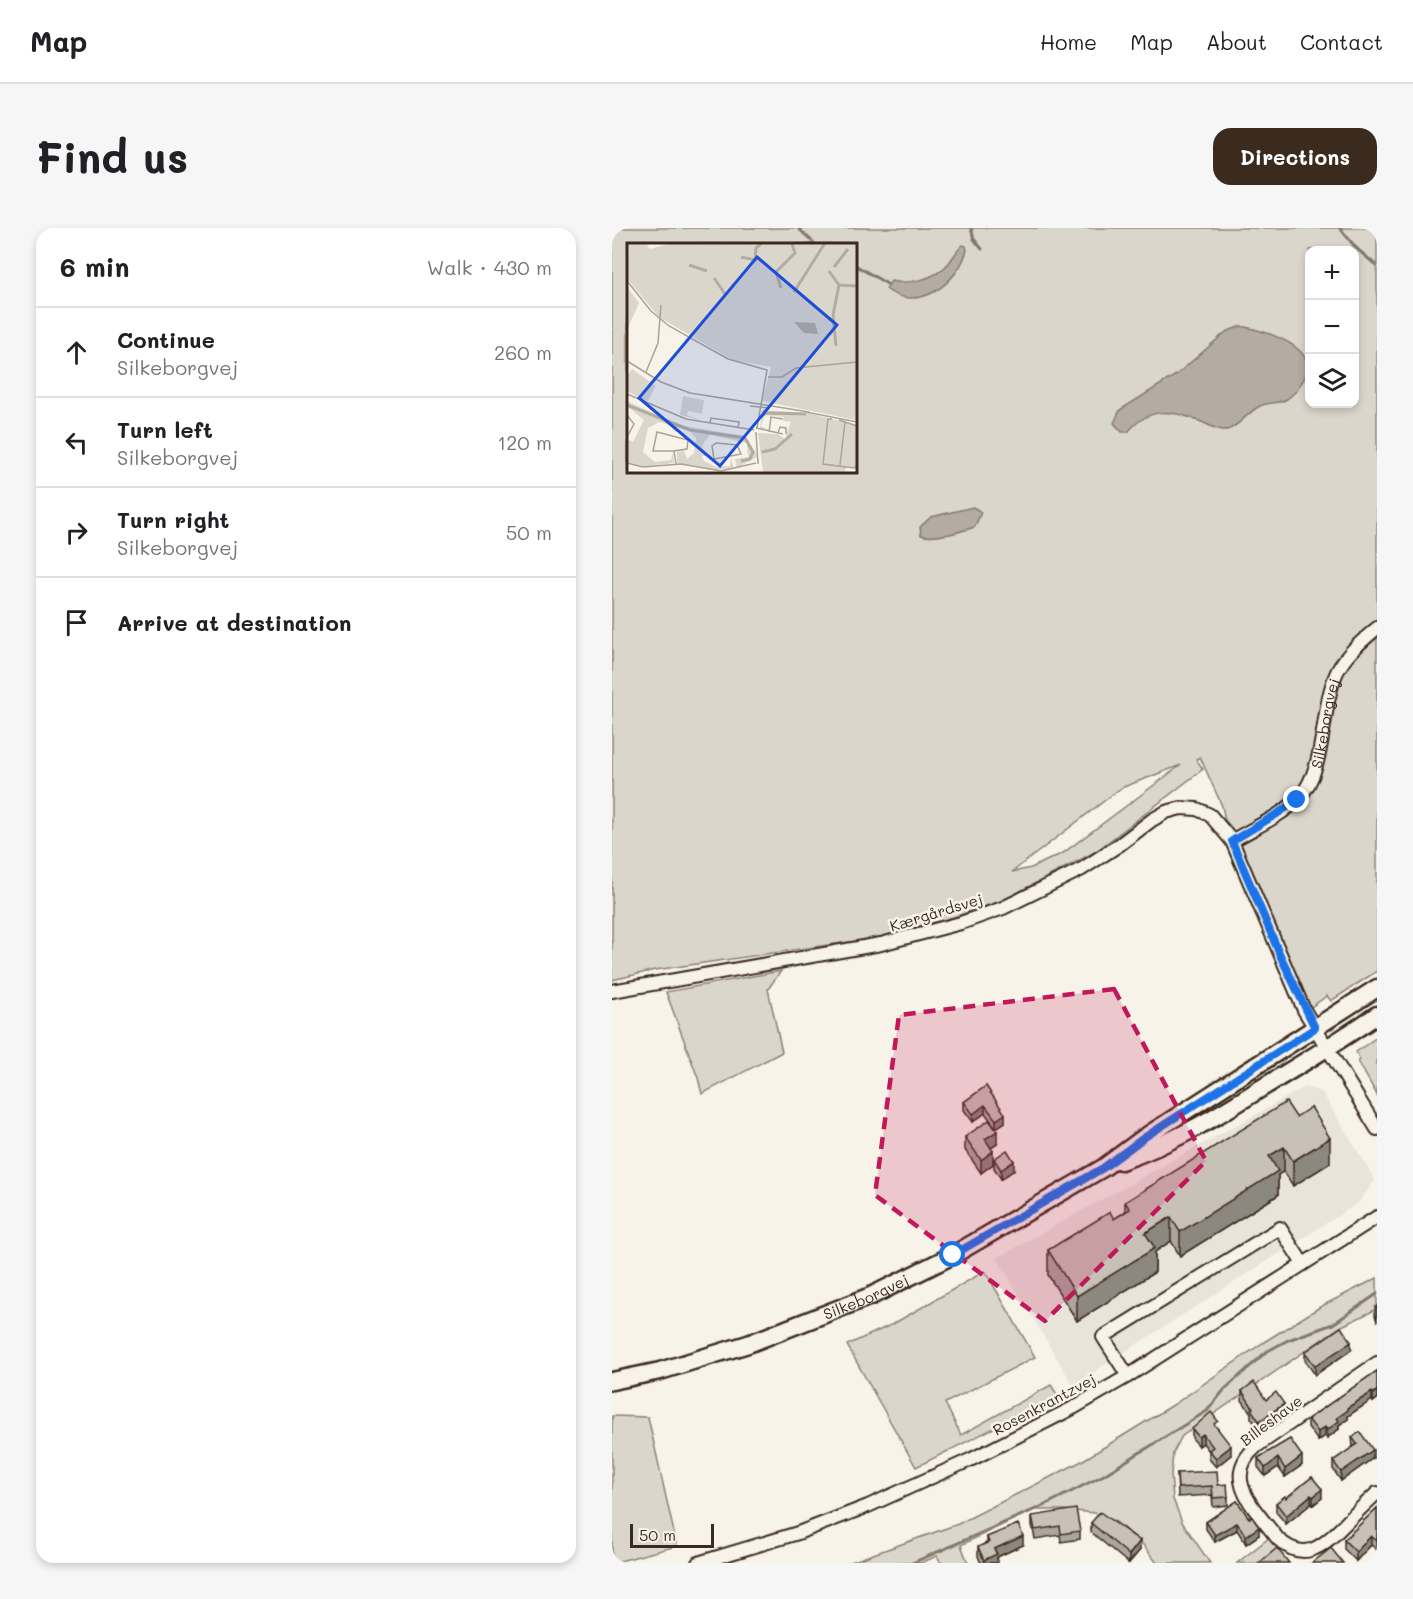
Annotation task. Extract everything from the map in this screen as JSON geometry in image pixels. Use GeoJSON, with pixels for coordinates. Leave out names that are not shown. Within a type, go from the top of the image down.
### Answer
{"type":"FeatureCollection","features":[{"type":"Feature","properties":{"kind":"main road","name":"Silkeborgvej"},"geometry":{"type":"LineString","coordinates":[[612,1381],[660,1371],[748,1344],[871,1296],[953,1255],[1103,1168],[1145,1137],[1377,988]]}},
{"type":"Feature","properties":{"kind":"main road","name":"Silkeborgvej"},"geometry":{"type":"LineString","coordinates":[[1103,1168],[1151,1151],[1217,1116],[1327,1049],[1377,1015]]}},
{"type":"Feature","properties":{"kind":"street","name":"Silkeborgvej"},"geometry":{"type":"LineString","coordinates":[[1232,841],[1297,800],[1311,781],[1337,673],[1346,658],[1377,628]]}},
{"type":"Feature","properties":{"kind":"street","name":"Kærgårdsvej"},"geometry":{"type":"LineString","coordinates":[[612,991],[881,944],[961,923],[1003,908],[1042,890],[1110,851],[1152,819],[1181,808],[1197,809],[1210,815],[1232,841]]}},
{"type":"Feature","properties":{"kind":"street"},"geometry":{"type":"LineString","coordinates":[[1232,841],[1280,955],[1315,1028],[1377,1129]]}},
{"type":"Feature","properties":{"kind":"street","name":"Rosenkrantzvej"},"geometry":{"type":"LineString","coordinates":[[698,1563],[798,1533],[868,1506],[972,1459],[1073,1408],[1128,1376],[1377,1217]]}},
{"type":"Feature","properties":{"kind":"street"},"geometry":{"type":"LineString","coordinates":[[1128,1376],[1103,1337],[1280,1228],[1303,1264]]}},
{"type":"Feature","properties":{"kind":"street","name":"Billeshave"},"geometry":{"type":"LineString","coordinates":[[1377,1363],[1257,1446],[1243,1462],[1240,1472],[1243,1493],[1278,1539],[1284,1546],[1302,1552],[1320,1547],[1377,1493]]}},
{"type":"Feature","properties":{"kind":"highlighted area"},"geometry":{"type":"Polygon","coordinates":[[[1114,989],[1206,1161],[1045,1321],[875,1195],[899,1015],[1114,989]]]}},
{"type":"Feature","properties":{"kind":"shaded area"},"geometry":{"type":"Polygon","coordinates":[[[612,228],[1377,228],[1377,971],[1331,1001],[1327,996],[1311,1007],[1306,1003],[1230,826],[1225,820],[1222,806],[1200,757],[1196,759],[1203,769],[1095,852],[1003,900],[954,917],[876,938],[655,970],[612,980],[612,228]],[[1181,765],[1121,788],[1012,872],[1031,868],[1063,853],[1181,765]]]}},
{"type":"Feature","properties":{"kind":"shaded area"},"geometry":{"type":"Polygon","coordinates":[[[963,245],[967,250],[955,274],[935,291],[911,298],[898,296],[886,289],[891,281],[921,280],[936,274],[948,264],[963,245]]]}},
{"type":"Feature","properties":{"kind":"shaded area"},"geometry":{"type":"Polygon","coordinates":[[[1241,326],[1277,337],[1300,351],[1305,358],[1305,375],[1295,392],[1284,401],[1260,406],[1227,430],[1221,430],[1174,413],[1146,417],[1128,432],[1122,432],[1114,423],[1120,410],[1176,375],[1226,332],[1241,326]]]}},
{"type":"Feature","properties":{"kind":"shaded area"},"geometry":{"type":"Polygon","coordinates":[[[973,507],[981,512],[975,527],[940,536],[921,535],[920,527],[931,517],[973,507]]]}},
{"type":"Feature","properties":{"kind":"shaded area"},"geometry":{"type":"Polygon","coordinates":[[[781,971],[768,989],[782,1052],[702,1094],[666,992],[781,971]]]}},
{"type":"Feature","properties":{"kind":"shaded area"},"geometry":{"type":"Polygon","coordinates":[[[1377,1037],[1377,1095],[1358,1061],[1360,1060],[1356,1052],[1377,1037]]]}},
{"type":"Feature","properties":{"kind":"shaded area"},"geometry":{"type":"Polygon","coordinates":[[[1305,1087],[1322,1092],[1375,1180],[1358,1203],[1073,1385],[997,1258],[1305,1087]]]}},
{"type":"Feature","properties":{"kind":"shaded area"},"geometry":{"type":"Polygon","coordinates":[[[985,1271],[1035,1357],[945,1403],[961,1435],[1051,1385],[1058,1396],[916,1467],[847,1345],[893,1324],[985,1271]]]}},
{"type":"Feature","properties":{"kind":"shaded area"},"geometry":{"type":"Polygon","coordinates":[[[1377,1278],[1377,1309],[1340,1327],[1182,1436],[1173,1453],[1171,1474],[1173,1499],[1182,1522],[1210,1563],[1157,1563],[1140,1541],[1116,1522],[1095,1513],[1033,1510],[961,1545],[968,1563],[941,1563],[937,1556],[921,1563],[848,1563],[958,1524],[1080,1462],[1173,1405],[1264,1342],[1320,1307],[1377,1278]]]}},
{"type":"Feature","properties":{"kind":"shaded area"},"geometry":{"type":"Polygon","coordinates":[[[612,1416],[648,1417],[677,1546],[612,1563],[612,1416]]]}},
{"type":"Feature","properties":{"kind":"shaded area"},"geometry":{"type":"Polygon","coordinates":[[[1269,1538],[1280,1549],[1263,1563],[1237,1563],[1269,1538]]]}},
{"type":"Feature","properties":{"kind":"building"},"geometry":{"type":"Polygon","coordinates":[[[986,1086],[1005,1114],[996,1120],[985,1105],[973,1114],[964,1102],[986,1086]]]}},
{"type":"Feature","properties":{"kind":"building"},"geometry":{"type":"Polygon","coordinates":[[[1286,1102],[1296,1117],[1311,1107],[1330,1138],[1293,1161],[1284,1147],[1269,1156],[1278,1171],[1180,1232],[1171,1217],[1145,1233],[1155,1248],[1077,1296],[1048,1250],[1110,1212],[1114,1219],[1130,1209],[1125,1202],[1286,1102]]]}},
{"type":"Feature","properties":{"kind":"building"},"geometry":{"type":"Polygon","coordinates":[[[989,1120],[997,1131],[985,1139],[993,1151],[981,1160],[965,1137],[989,1120]]]}},
{"type":"Feature","properties":{"kind":"building"},"geometry":{"type":"Polygon","coordinates":[[[1007,1150],[1014,1161],[1001,1170],[994,1159],[1007,1150]]]}},
{"type":"Feature","properties":{"kind":"building"},"geometry":{"type":"Polygon","coordinates":[[[1341,1327],[1351,1342],[1315,1366],[1305,1352],[1341,1327]]]}},
{"type":"Feature","properties":{"kind":"building"},"geometry":{"type":"Polygon","coordinates":[[[1377,1371],[1377,1390],[1347,1408],[1348,1410],[1337,1418],[1339,1421],[1327,1430],[1325,1427],[1318,1432],[1308,1419],[1377,1371]]]}},
{"type":"Feature","properties":{"kind":"building"},"geometry":{"type":"Polygon","coordinates":[[[1254,1382],[1266,1400],[1276,1392],[1284,1404],[1259,1421],[1242,1391],[1254,1382]]]}},
{"type":"Feature","properties":{"kind":"building"},"geometry":{"type":"Polygon","coordinates":[[[1211,1412],[1218,1421],[1214,1424],[1231,1446],[1216,1458],[1209,1450],[1213,1447],[1203,1434],[1199,1437],[1192,1429],[1211,1412]]]}},
{"type":"Feature","properties":{"kind":"building"},"geometry":{"type":"Polygon","coordinates":[[[1360,1432],[1373,1450],[1341,1472],[1333,1461],[1357,1444],[1352,1437],[1360,1432]]]}},
{"type":"Feature","properties":{"kind":"building"},"geometry":{"type":"Polygon","coordinates":[[[1290,1439],[1302,1456],[1285,1469],[1278,1458],[1265,1468],[1258,1458],[1290,1439]]]}},
{"type":"Feature","properties":{"kind":"building"},"geometry":{"type":"Polygon","coordinates":[[[1217,1471],[1218,1485],[1227,1484],[1228,1497],[1213,1498],[1212,1486],[1178,1488],[1177,1473],[1217,1471]]]}},
{"type":"Feature","properties":{"kind":"building"},"geometry":{"type":"Polygon","coordinates":[[[1312,1477],[1322,1489],[1313,1497],[1311,1495],[1286,1516],[1276,1503],[1285,1496],[1286,1498],[1312,1477]]]}},
{"type":"Feature","properties":{"kind":"building"},"geometry":{"type":"Polygon","coordinates":[[[1237,1501],[1249,1518],[1252,1517],[1259,1527],[1246,1536],[1237,1523],[1215,1535],[1206,1522],[1237,1501]]]}},
{"type":"Feature","properties":{"kind":"building"},"geometry":{"type":"Polygon","coordinates":[[[1377,1508],[1377,1541],[1371,1536],[1356,1552],[1344,1540],[1377,1508]]]}},
{"type":"Feature","properties":{"kind":"building"},"geometry":{"type":"Polygon","coordinates":[[[1076,1509],[1080,1531],[1061,1534],[1060,1526],[1035,1530],[1032,1516],[1076,1509]]]}},
{"type":"Feature","properties":{"kind":"building"},"geometry":{"type":"Polygon","coordinates":[[[1100,1512],[1140,1541],[1129,1555],[1091,1523],[1100,1512]]]}},
{"type":"Feature","properties":{"kind":"building"},"geometry":{"type":"Polygon","coordinates":[[[1018,1524],[1023,1536],[994,1549],[997,1554],[984,1560],[978,1547],[989,1542],[987,1537],[1018,1524]]]}},
{"type":"Feature","properties":{"kind":"building"},"geometry":{"type":"Polygon","coordinates":[[[1277,1548],[1289,1563],[1259,1563],[1277,1548]]]}},
{"type":"Feature","properties":{"kind":"building"},"geometry":{"type":"Polygon","coordinates":[[[1331,1548],[1343,1563],[1312,1563],[1331,1548]]]}},
{"type":"Feature","properties":{"kind":"waterway"},"geometry":{"type":"LineString","coordinates":[[798,228],[814,243]]}},
{"type":"Feature","properties":{"kind":"waterway"},"geometry":{"type":"LineString","coordinates":[[971,228],[974,239],[982,249]]}},
{"type":"Feature","properties":{"kind":"waterway"},"geometry":{"type":"LineString","coordinates":[[1340,228],[1356,248],[1377,266]]}},
{"type":"Feature","properties":{"kind":"waterway"},"geometry":{"type":"LineString","coordinates":[[856,266],[887,284]]}},
{"type":"Feature","properties":{"kind":"waterway"},"geometry":{"type":"LineString","coordinates":[[912,1563],[1045,1505],[1102,1476],[1207,1411],[1225,1389],[1266,1352],[1288,1340],[1333,1324],[1377,1294]]}},
{"type":"Feature","properties":{"kind":"route"},"geometry":{"type":"LineString","coordinates":[[953,1255],[1103,1168],[1145,1137],[1315,1028],[1304,1010],[1232,841],[1297,800]]}}]}
